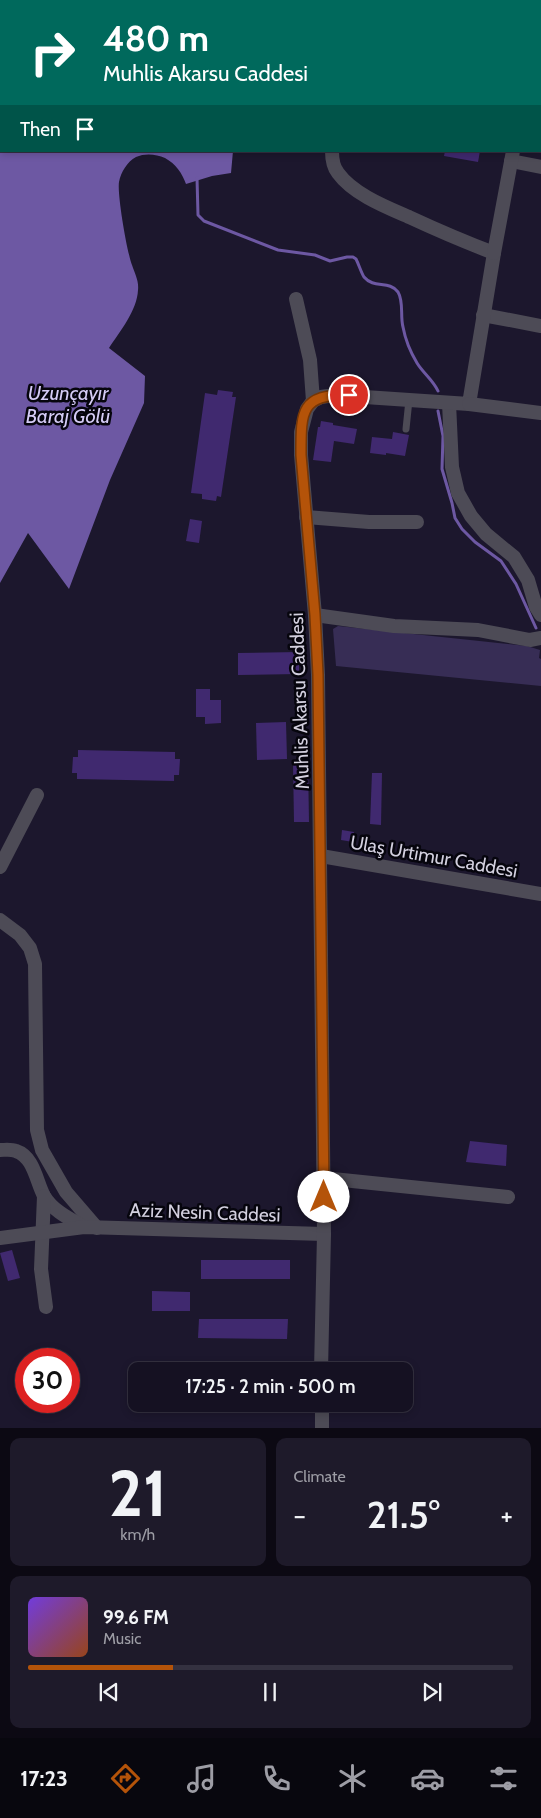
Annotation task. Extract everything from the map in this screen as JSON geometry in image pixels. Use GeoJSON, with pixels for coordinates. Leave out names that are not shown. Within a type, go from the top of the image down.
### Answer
{"type":"FeatureCollection","features":[{"type":"Feature","properties":{"kind":"street"},"geometry":{"type":"LineString","coordinates":[[332,152],[332,160],[337,173],[351,186],[378,203],[455,238],[494,253]]}},
{"type":"Feature","properties":{"kind":"street"},"geometry":{"type":"LineString","coordinates":[[468,404],[512,156],[541,167]]}},
{"type":"Feature","properties":{"kind":"street"},"geometry":{"type":"LineString","coordinates":[[296,299],[310,360],[313,401],[321,397],[335,395],[468,404],[541,413]]}},
{"type":"Feature","properties":{"kind":"street"},"geometry":{"type":"LineString","coordinates":[[483,314],[541,326]]}},
{"type":"Feature","properties":{"kind":"street","name":"Muhlis Akarsu Caddesi"},"geometry":{"type":"LineString","coordinates":[[313,401],[306,409],[301,432],[301,455],[315,615],[318,675],[324,1234],[322,1362]]}},
{"type":"Feature","properties":{"kind":"street"},"geometry":{"type":"LineString","coordinates":[[449,403],[452,467],[458,494],[471,516],[486,534],[514,557],[528,580],[536,607],[541,615]]}},
{"type":"Feature","properties":{"kind":"street"},"geometry":{"type":"LineString","coordinates":[[306,517],[369,522],[417,522]]}},
{"type":"Feature","properties":{"kind":"street"},"geometry":{"type":"LineString","coordinates":[[315,615],[394,626],[478,630],[530,640],[541,638]]}},
{"type":"Feature","properties":{"kind":"street"},"geometry":{"type":"LineString","coordinates":[[0,867],[37,795]]}},
{"type":"Feature","properties":{"kind":"street","name":"Ulaş Urtimur Caddesi"},"geometry":{"type":"LineString","coordinates":[[321,856],[541,894]]}},
{"type":"Feature","properties":{"kind":"street"},"geometry":{"type":"LineString","coordinates":[[0,920],[20,935],[30,948],[35,964],[37,1130],[42,1150],[66,1192],[91,1227]]}},
{"type":"Feature","properties":{"kind":"street"},"geometry":{"type":"LineString","coordinates":[[0,1150],[16,1151],[24,1156],[31,1164],[44,1196],[62,1214],[91,1227]]}},
{"type":"Feature","properties":{"kind":"street"},"geometry":{"type":"LineString","coordinates":[[323,1178],[508,1197]]}},
{"type":"Feature","properties":{"kind":"street"},"geometry":{"type":"LineString","coordinates":[[44,1196],[41,1269],[46,1307]]}},
{"type":"Feature","properties":{"kind":"street","name":"Aziz Nesin Caddesi"},"geometry":{"type":"LineString","coordinates":[[0,1238],[91,1227],[324,1234]]}},
{"type":"Feature","properties":{"kind":"street"},"geometry":{"type":"LineString","coordinates":[[322,1412],[322,1428]]}},
{"type":"Feature","properties":{"kind":"lane"},"geometry":{"type":"LineString","coordinates":[[406,429],[409,400]]}},
{"type":"Feature","properties":{"kind":"shaded area"},"geometry":{"type":"Polygon","coordinates":[[[338,626],[527,646],[540,650],[541,686],[336,666],[333,629],[338,626]]]}},
{"type":"Feature","properties":{"kind":"water","name":"Uzunçayır Baraj Gölü"},"geometry":{"type":"Polygon","coordinates":[[[0,152],[233,152],[231,173],[212,176],[186,184],[172,163],[165,158],[154,155],[136,157],[127,164],[121,175],[119,188],[121,210],[138,290],[135,306],[109,348],[145,376],[144,403],[110,480],[69,589],[28,533],[0,583],[0,152]]]}},
{"type":"Feature","properties":{"kind":"building"},"geometry":{"type":"Polygon","coordinates":[[[445,152],[480,152],[478,162],[444,156],[445,152]]]}},
{"type":"Feature","properties":{"kind":"building"},"geometry":{"type":"Polygon","coordinates":[[[218,390],[233,392],[232,397],[236,397],[221,497],[217,496],[216,501],[202,499],[202,494],[191,493],[205,393],[217,395],[218,390]]]}},
{"type":"Feature","properties":{"kind":"building"},"geometry":{"type":"Polygon","coordinates":[[[321,421],[357,429],[354,444],[334,441],[331,462],[313,460],[318,427],[320,427],[321,421]]]}},
{"type":"Feature","properties":{"kind":"building"},"geometry":{"type":"Polygon","coordinates":[[[393,432],[409,435],[405,456],[370,453],[372,437],[392,439],[393,432]]]}},
{"type":"Feature","properties":{"kind":"building"},"geometry":{"type":"Polygon","coordinates":[[[190,519],[202,521],[199,543],[186,541],[190,519]]]}},
{"type":"Feature","properties":{"kind":"building"},"geometry":{"type":"Polygon","coordinates":[[[299,652],[299,674],[238,675],[238,653],[299,652]]]}},
{"type":"Feature","properties":{"kind":"building"},"geometry":{"type":"Polygon","coordinates":[[[196,689],[210,689],[210,700],[221,700],[221,723],[205,724],[205,717],[196,717],[196,689]]]}},
{"type":"Feature","properties":{"kind":"building"},"geometry":{"type":"Polygon","coordinates":[[[286,722],[287,759],[257,760],[256,723],[286,722]]]}},
{"type":"Feature","properties":{"kind":"building"},"geometry":{"type":"Polygon","coordinates":[[[78,750],[175,752],[175,759],[180,759],[179,775],[174,775],[174,781],[77,779],[77,773],[72,773],[73,757],[78,757],[78,750]]]}},
{"type":"Feature","properties":{"kind":"building"},"geometry":{"type":"Polygon","coordinates":[[[293,763],[308,763],[309,822],[294,822],[293,763]]]}},
{"type":"Feature","properties":{"kind":"building"},"geometry":{"type":"Polygon","coordinates":[[[372,773],[382,773],[381,825],[370,824],[372,773]]]}},
{"type":"Feature","properties":{"kind":"building"},"geometry":{"type":"Polygon","coordinates":[[[342,830],[354,832],[353,842],[341,840],[342,830]]]}},
{"type":"Feature","properties":{"kind":"building"},"geometry":{"type":"Polygon","coordinates":[[[470,1141],[507,1145],[506,1166],[466,1162],[470,1141]]]}},
{"type":"Feature","properties":{"kind":"building"},"geometry":{"type":"Polygon","coordinates":[[[12,1250],[20,1278],[8,1281],[0,1253],[12,1250]]]}},
{"type":"Feature","properties":{"kind":"building"},"geometry":{"type":"Polygon","coordinates":[[[201,1260],[290,1260],[290,1279],[201,1279],[201,1260]]]}},
{"type":"Feature","properties":{"kind":"building"},"geometry":{"type":"Polygon","coordinates":[[[152,1291],[190,1292],[190,1311],[152,1311],[152,1291]]]}},
{"type":"Feature","properties":{"kind":"building"},"geometry":{"type":"Polygon","coordinates":[[[199,1319],[288,1319],[287,1339],[198,1338],[199,1319]]]}},
{"type":"Feature","properties":{"kind":"waterway"},"geometry":{"type":"LineString","coordinates":[[197,178],[198,215],[204,221],[278,250],[315,255],[330,261],[353,257],[368,281],[394,288],[400,296],[403,327],[410,350],[419,367],[438,391]]}},
{"type":"Feature","properties":{"kind":"waterway"},"geometry":{"type":"LineString","coordinates":[[438,411],[443,436],[442,469],[455,518],[462,529],[475,542],[501,561],[516,584],[536,628]]}},
{"type":"Feature","properties":{"kind":"route"},"geometry":{"type":"LineString","coordinates":[[324,1197],[318,675],[315,615],[301,455],[301,432],[306,409],[313,401],[321,397],[349,395]]}}]}
